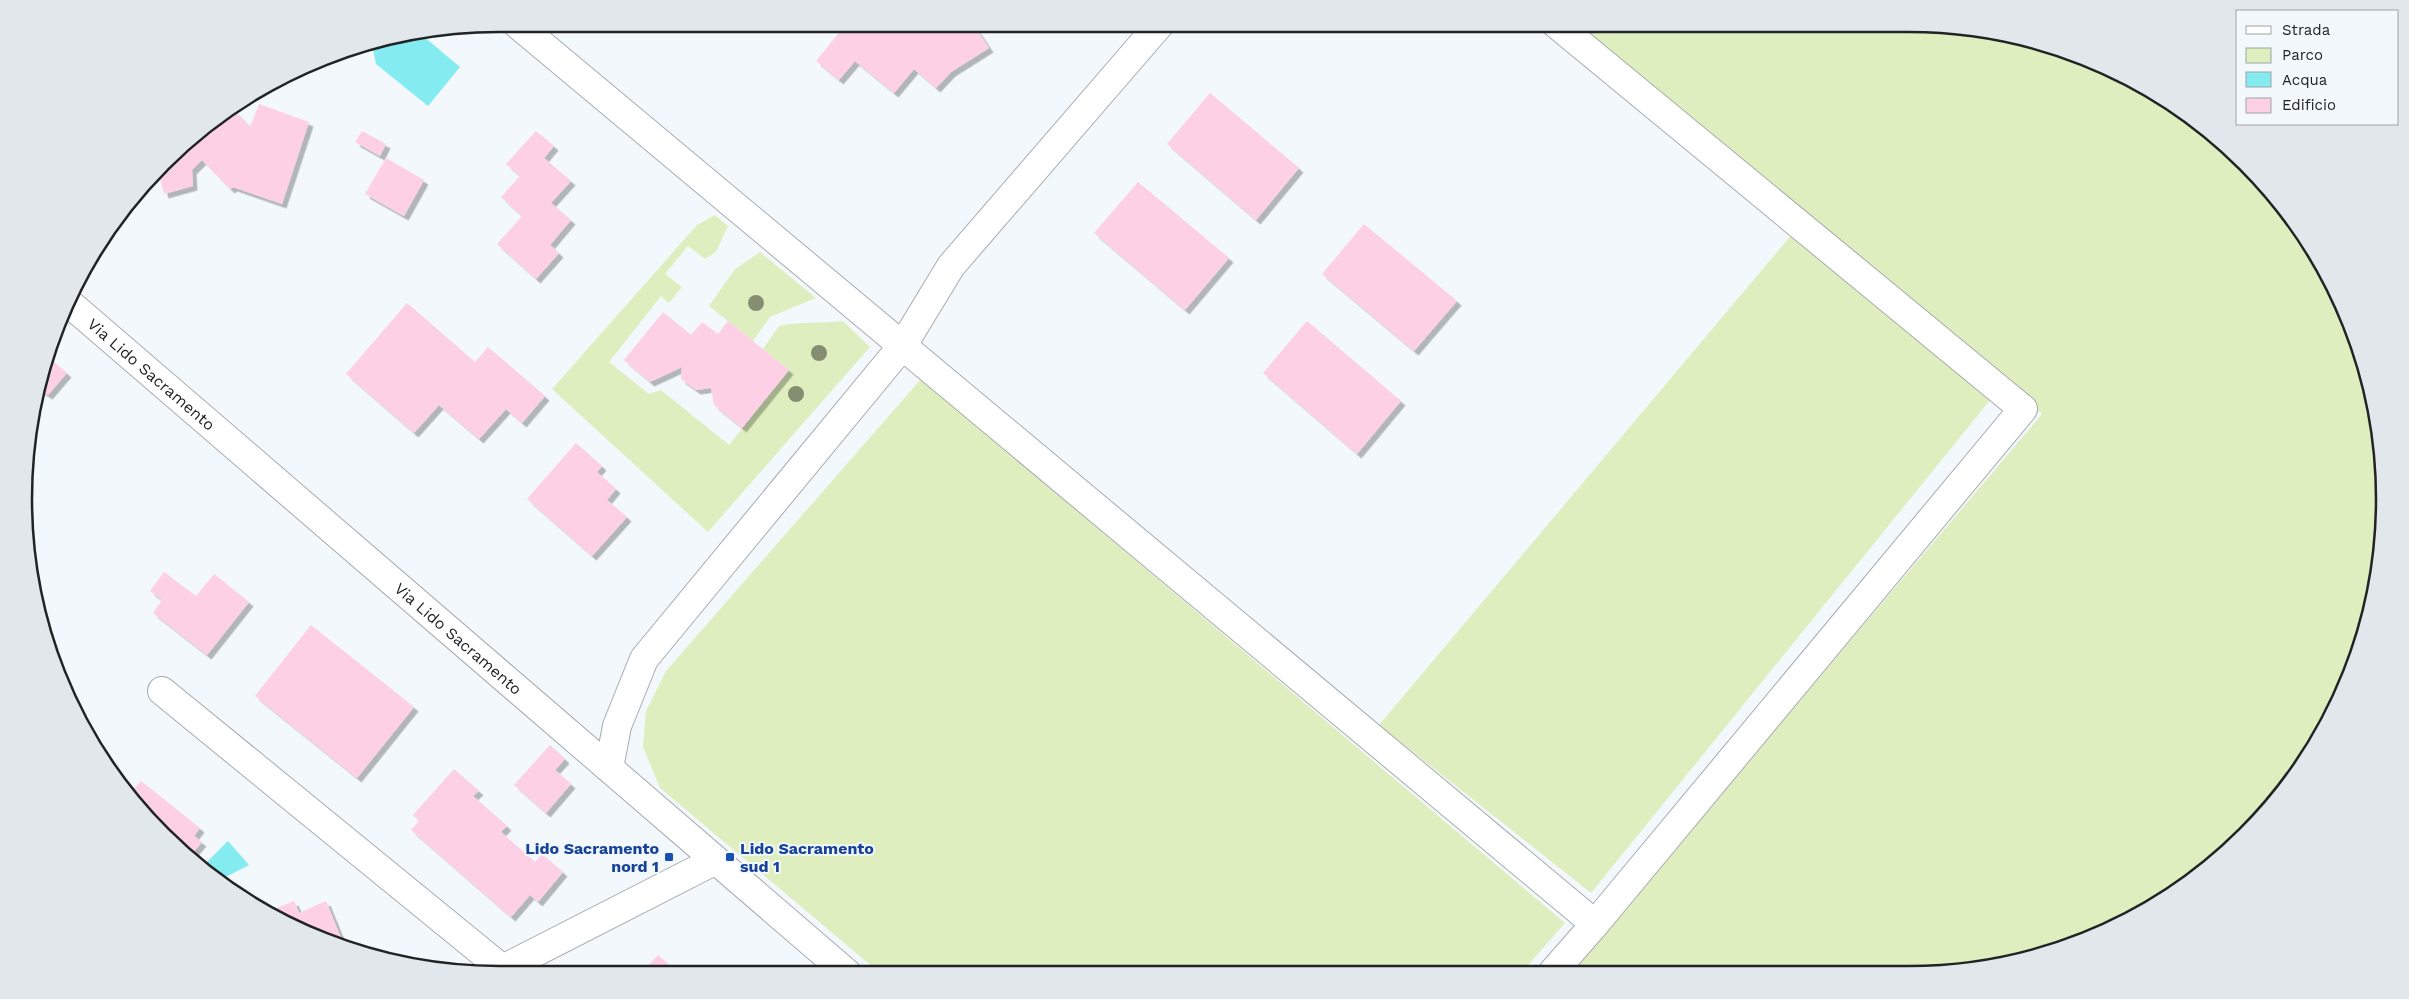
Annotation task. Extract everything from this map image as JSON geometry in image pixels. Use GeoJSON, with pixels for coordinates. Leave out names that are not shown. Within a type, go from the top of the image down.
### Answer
{"type":"FeatureCollection","features":[{"type":"Feature","properties":{"kind":"street"},"geometry":{"type":"LineString","coordinates":[[527,32],[1595,924]]}},
{"type":"Feature","properties":{"kind":"street"},"geometry":{"type":"LineString","coordinates":[[609,768],[617,726],[644,659],[903,345],[951,266],[1153,32]]}},
{"type":"Feature","properties":{"kind":"street"},"geometry":{"type":"LineString","coordinates":[[1558,966],[2022,409],[1566,32]]}},
{"type":"Feature","properties":{"kind":"street","name":"Via Lido Sacramento"},"geometry":{"type":"LineString","coordinates":[[74,308],[609,768],[714,862],[838,966]]}},
{"type":"Feature","properties":{"kind":"street"},"geometry":{"type":"LineString","coordinates":[[162,691],[494,966]]}},
{"type":"Feature","properties":{"kind":"street"},"geometry":{"type":"LineString","coordinates":[[515,966],[714,862]]}},
{"type":"Feature","properties":{"kind":"green space"},"geometry":{"type":"Polygon","coordinates":[[[1579,32],[1910,32],[1970,36],[2001,41],[2060,57],[2116,81],[2169,111],[2217,148],[2261,192],[2298,240],[2328,293],[2352,349],[2368,408],[2376,469],[2376,530],[2368,591],[2352,650],[2328,706],[2298,759],[2280,784],[2240,830],[2194,870],[2143,904],[2088,931],[2060,942],[2001,958],[1970,963],[1940,966],[1575,966],[2042,414],[1579,32]]]}},
{"type":"Feature","properties":{"kind":"green space"},"geometry":{"type":"Polygon","coordinates":[[[715,215],[728,226],[716,252],[705,259],[688,246],[665,274],[682,287],[669,303],[661,296],[609,362],[649,394],[661,390],[729,445],[789,370],[763,349],[779,326],[843,321],[870,347],[708,532],[552,389],[697,225],[715,215]]]}},
{"type":"Feature","properties":{"kind":"green space"},"geometry":{"type":"Polygon","coordinates":[[[1793,233],[1995,394],[1591,893],[1379,725],[1793,233]]]}},
{"type":"Feature","properties":{"kind":"green space"},"geometry":{"type":"Polygon","coordinates":[[[760,252],[816,298],[770,317],[753,341],[709,306],[735,269],[760,252]]]}},
{"type":"Feature","properties":{"kind":"green space"},"geometry":{"type":"Polygon","coordinates":[[[921,379],[1565,923],[1527,966],[871,966],[660,788],[643,747],[646,711],[666,671],[921,379]]]}},
{"type":"Feature","properties":{"kind":"water"},"geometry":{"type":"Polygon","coordinates":[[[426,38],[460,67],[428,106],[376,64],[373,50],[426,38]]]}},
{"type":"Feature","properties":{"kind":"water"},"geometry":{"type":"Polygon","coordinates":[[[228,841],[249,865],[225,877],[206,863],[228,841]]]}},
{"type":"Feature","properties":{"kind":"building"},"geometry":{"type":"Polygon","coordinates":[[[840,32],[978,32],[989,48],[951,72],[936,88],[914,69],[894,93],[855,61],[839,80],[816,61],[840,32]]]}},
{"type":"Feature","properties":{"kind":"building"},"geometry":{"type":"Polygon","coordinates":[[[1210,93],[1299,168],[1256,220],[1167,144],[1210,93]]]}},
{"type":"Feature","properties":{"kind":"building"},"geometry":{"type":"Polygon","coordinates":[[[259,104],[309,122],[282,204],[233,187],[230,189],[202,160],[192,170],[193,186],[164,194],[160,179],[215,129],[237,113],[250,127],[259,104]]]}},
{"type":"Feature","properties":{"kind":"building"},"geometry":{"type":"Polygon","coordinates":[[[362,131],[386,144],[380,156],[355,142],[362,131]]]}},
{"type":"Feature","properties":{"kind":"building"},"geometry":{"type":"Polygon","coordinates":[[[536,131],[554,146],[544,158],[571,181],[551,203],[571,220],[550,245],[559,253],[536,279],[497,244],[522,216],[501,197],[520,176],[506,164],[536,131]]]}},
{"type":"Feature","properties":{"kind":"building"},"geometry":{"type":"Polygon","coordinates":[[[386,158],[424,180],[404,216],[365,194],[386,158]]]}},
{"type":"Feature","properties":{"kind":"building"},"geometry":{"type":"Polygon","coordinates":[[[1138,182],[1229,258],[1185,310],[1094,233],[1138,182]]]}},
{"type":"Feature","properties":{"kind":"building"},"geometry":{"type":"Polygon","coordinates":[[[1364,224],[1457,301],[1414,351],[1322,274],[1364,224]]]}},
{"type":"Feature","properties":{"kind":"building"},"geometry":{"type":"Polygon","coordinates":[[[407,303],[475,362],[488,347],[545,396],[522,423],[506,409],[479,439],[439,405],[414,433],[346,374],[407,303]]]}},
{"type":"Feature","properties":{"kind":"building"},"geometry":{"type":"Polygon","coordinates":[[[663,312],[691,335],[702,322],[718,334],[728,321],[789,370],[742,428],[714,405],[711,388],[696,390],[681,379],[682,367],[650,382],[624,360],[663,312]]]}},
{"type":"Feature","properties":{"kind":"building"},"geometry":{"type":"Polygon","coordinates":[[[1307,321],[1401,401],[1357,454],[1263,373],[1307,321]]]}},
{"type":"Feature","properties":{"kind":"building"},"geometry":{"type":"Polygon","coordinates":[[[53,361],[67,373],[48,395],[45,393],[53,361]]]}},
{"type":"Feature","properties":{"kind":"building"},"geometry":{"type":"Polygon","coordinates":[[[576,443],[602,466],[597,472],[616,489],[607,500],[627,517],[592,556],[527,499],[576,443]]]}},
{"type":"Feature","properties":{"kind":"building"},"geometry":{"type":"Polygon","coordinates":[[[164,572],[196,596],[214,574],[249,602],[207,655],[153,613],[162,600],[150,591],[164,572]]]}},
{"type":"Feature","properties":{"kind":"building"},"geometry":{"type":"Polygon","coordinates":[[[311,625],[414,707],[357,778],[255,696],[311,625]]]}},
{"type":"Feature","properties":{"kind":"building"},"geometry":{"type":"Polygon","coordinates":[[[550,745],[565,759],[555,770],[571,784],[546,813],[514,785],[550,745]]]}},
{"type":"Feature","properties":{"kind":"building"},"geometry":{"type":"Polygon","coordinates":[[[454,769],[479,791],[473,796],[507,826],[501,832],[535,862],[542,854],[563,872],[538,902],[530,895],[511,917],[411,830],[419,821],[413,815],[454,769]]]}},
{"type":"Feature","properties":{"kind":"building"},"geometry":{"type":"Polygon","coordinates":[[[141,781],[200,828],[194,836],[202,842],[193,852],[169,830],[129,784],[135,788],[141,781]]]}},
{"type":"Feature","properties":{"kind":"building"},"geometry":{"type":"Polygon","coordinates":[[[294,901],[299,913],[326,901],[342,939],[321,931],[275,909],[294,901]]]}},
{"type":"Feature","properties":{"kind":"building"},"geometry":{"type":"Polygon","coordinates":[[[658,955],[671,966],[648,966],[658,955]]]}},
{"type":"Feature","properties":{"kind":"place","name":"Lido Sacramento nord 1"},"geometry":{"type":"Point","coordinates":[669,857]}},
{"type":"Feature","properties":{"kind":"place","name":"Lido Sacramento sud 1"},"geometry":{"type":"Point","coordinates":[730,857]}}]}
